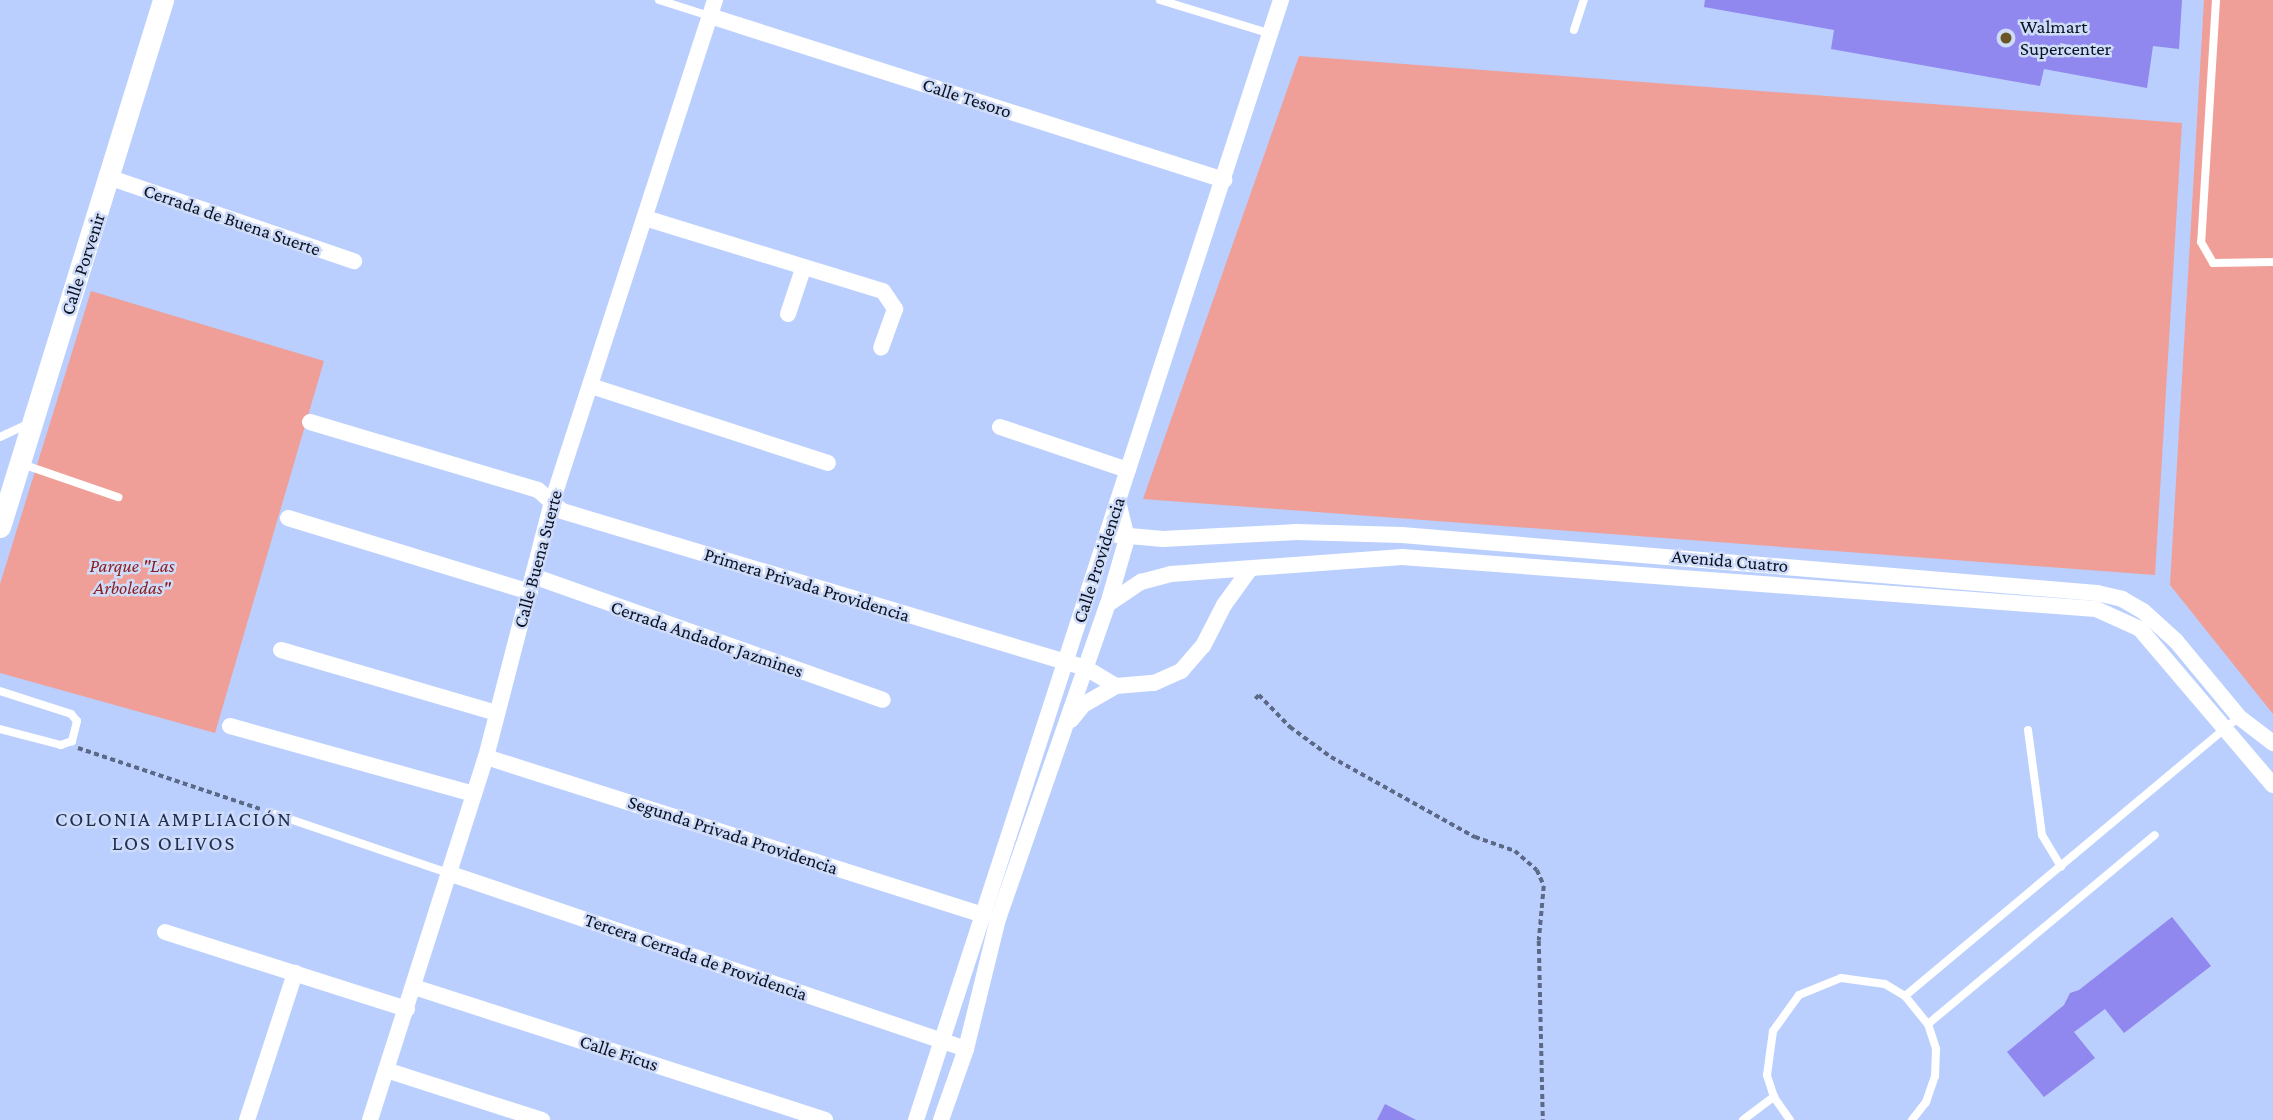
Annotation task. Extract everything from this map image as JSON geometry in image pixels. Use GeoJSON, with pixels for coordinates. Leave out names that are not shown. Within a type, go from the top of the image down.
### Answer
{"type":"FeatureCollection","features":[{"type":"Feature","properties":{"kind":"street","name":"Calle Porvenir"},"geometry":{"type":"LineString","coordinates":[[0,527],[111,178],[163,0]]}},
{"type":"Feature","properties":{"kind":"street","name":"Calle Buena Suerte"},"geometry":{"type":"LineString","coordinates":[[370,1120],[451,874],[486,757],[552,502],[715,0]]}},
{"type":"Feature","properties":{"kind":"street","name":"Calle Providencia"},"geometry":{"type":"LineString","coordinates":[[916,1120],[980,914],[1118,503],[1281,0]]}},
{"type":"Feature","properties":{"kind":"street","name":"Calle Tesoro"},"geometry":{"type":"LineString","coordinates":[[709,16],[1224,180]]}},
{"type":"Feature","properties":{"kind":"street","name":"Cerrada de Buena Suerte"},"geometry":{"type":"LineString","coordinates":[[111,178],[354,261]]}},
{"type":"Feature","properties":{"kind":"street"},"geometry":{"type":"LineString","coordinates":[[645,218],[803,269],[883,291],[892,298],[895,309],[881,348]]}},
{"type":"Feature","properties":{"kind":"street"},"geometry":{"type":"LineString","coordinates":[[788,314],[803,269]]}},
{"type":"Feature","properties":{"kind":"street"},"geometry":{"type":"LineString","coordinates":[[591,386],[828,463]]}},
{"type":"Feature","properties":{"kind":"street","name":"Primera Privada Providencia"},"geometry":{"type":"LineString","coordinates":[[310,422],[538,491],[562,511],[1086,668],[1116,686]]}},
{"type":"Feature","properties":{"kind":"street"},"geometry":{"type":"LineString","coordinates":[[1000,427],[1128,470]]}},
{"type":"Feature","properties":{"kind":"street"},"geometry":{"type":"LineString","coordinates":[[1118,503],[1126,538]]}},
{"type":"Feature","properties":{"kind":"street","name":"Cerrada Andador Jazmines"},"geometry":{"type":"LineString","coordinates":[[288,517],[531,584],[883,700]]}},
{"type":"Feature","properties":{"kind":"street","name":"Avenida Cuatro"},"geometry":{"type":"LineString","coordinates":[[1107,534],[1126,538],[1297,532],[1402,535],[1755,563],[2122,598],[2176,641],[2239,717],[2273,743]]}},
{"type":"Feature","properties":{"kind":"street","name":"Calle Providencia"},"geometry":{"type":"LineString","coordinates":[[941,1120],[966,1049],[998,919],[1108,604],[1126,538]]}},
{"type":"Feature","properties":{"kind":"street","name":"Avenida Cuatro"},"geometry":{"type":"LineString","coordinates":[[1108,604],[1141,582],[1171,573],[1402,557],[2096,609],[2140,629],[2273,785]]}},
{"type":"Feature","properties":{"kind":"street"},"geometry":{"type":"LineString","coordinates":[[1753,583],[1755,563]]}},
{"type":"Feature","properties":{"kind":"street"},"geometry":{"type":"LineString","coordinates":[[1061,734],[1083,705],[1116,686],[1154,683],[1181,671],[1203,646],[1224,605],[1250,569]]}},
{"type":"Feature","properties":{"kind":"street"},"geometry":{"type":"LineString","coordinates":[[281,650],[497,713]]}},
{"type":"Feature","properties":{"kind":"street"},"geometry":{"type":"LineString","coordinates":[[230,726],[474,794]]}},
{"type":"Feature","properties":{"kind":"street","name":"Segunda Privada Providencia"},"geometry":{"type":"LineString","coordinates":[[486,757],[980,914]]}},
{"type":"Feature","properties":{"kind":"street","name":"Tercera Cerrada de Providencia"},"geometry":{"type":"LineString","coordinates":[[451,874],[966,1049]]}},
{"type":"Feature","properties":{"kind":"street"},"geometry":{"type":"LineString","coordinates":[[166,932],[407,1009]]}},
{"type":"Feature","properties":{"kind":"street"},"geometry":{"type":"LineString","coordinates":[[247,1120],[295,974]]}},
{"type":"Feature","properties":{"kind":"street","name":"Calle Ficus"},"geometry":{"type":"LineString","coordinates":[[414,987],[825,1120]]}},
{"type":"Feature","properties":{"kind":"street"},"geometry":{"type":"LineString","coordinates":[[386,1070],[542,1120]]}},
{"type":"Feature","properties":{"kind":"lane"},"geometry":{"type":"LineString","coordinates":[[659,0],[709,16]]}},
{"type":"Feature","properties":{"kind":"lane"},"geometry":{"type":"LineString","coordinates":[[1160,0],[1271,34]]}},
{"type":"Feature","properties":{"kind":"lane"},"geometry":{"type":"LineString","coordinates":[[1574,30],[1584,0]]}},
{"type":"Feature","properties":{"kind":"lane"},"geometry":{"type":"LineString","coordinates":[[2216,0],[2201,242],[2213,263],[2273,262]]}},
{"type":"Feature","properties":{"kind":"lane"},"geometry":{"type":"LineString","coordinates":[[0,437],[34,421]]}},
{"type":"Feature","properties":{"kind":"lane"},"geometry":{"type":"LineString","coordinates":[[20,464],[118,497]]}},
{"type":"Feature","properties":{"kind":"lane"},"geometry":{"type":"LineString","coordinates":[[0,691],[71,714],[77,721],[67,744],[0,729]]}},
{"type":"Feature","properties":{"kind":"lane"},"geometry":{"type":"LineString","coordinates":[[1905,996],[2226,731],[2239,717]]}},
{"type":"Feature","properties":{"kind":"lane"},"geometry":{"type":"LineString","coordinates":[[2028,730],[2042,835],[2061,867]]}},
{"type":"Feature","properties":{"kind":"lane"},"geometry":{"type":"LineString","coordinates":[[269,812],[451,874]]}},
{"type":"Feature","properties":{"kind":"lane"},"geometry":{"type":"LineString","coordinates":[[1928,1024],[2155,835]]}},
{"type":"Feature","properties":{"kind":"lane"},"geometry":{"type":"LineString","coordinates":[[1790,1120],[1774,1097],[1767,1052],[1783,1011],[1799,995],[1841,978],[1885,984],[1905,996],[1928,1024],[1936,1049],[1935,1076],[1926,1102],[1912,1120]]}},
{"type":"Feature","properties":{"kind":"lane"},"geometry":{"type":"LineString","coordinates":[[1743,1120],[1774,1097]]}},
{"type":"Feature","properties":{"kind":"path"},"geometry":{"type":"LineString","coordinates":[[1255,699],[1259,695],[1290,727],[1331,757],[1475,838],[1515,851],[1537,870],[1544,886],[1539,941],[1543,1120]]}},
{"type":"Feature","properties":{"kind":"path"},"geometry":{"type":"LineString","coordinates":[[67,744],[269,812]]}},
{"type":"Feature","properties":{"kind":"green space"},"geometry":{"type":"Polygon","coordinates":[[[2204,0],[2273,0],[2273,714],[2170,585],[2204,0]]]}},
{"type":"Feature","properties":{"kind":"green space"},"geometry":{"type":"Polygon","coordinates":[[[1299,56],[2182,123],[2155,575],[1143,499],[1299,56]]]}},
{"type":"Feature","properties":{"kind":"green space","name":"Parque \"Las Arboledas\""},"geometry":{"type":"Polygon","coordinates":[[[91,291],[324,361],[215,733],[0,673],[0,584],[91,291]]]}},
{"type":"Feature","properties":{"kind":"building","name":"Walmart Supercenter"},"geometry":{"type":"Polygon","coordinates":[[[1705,0],[2182,0],[2179,49],[2153,46],[2147,88],[2044,69],[2040,86],[1831,49],[1834,30],[1704,7],[1705,0]]]}},
{"type":"Feature","properties":{"kind":"building"},"geometry":{"type":"Polygon","coordinates":[[[2172,917],[2211,966],[2124,1033],[2105,1009],[2074,1032],[2095,1058],[2044,1097],[2007,1052],[2064,1005],[2070,993],[2079,990],[2172,917]]]}},
{"type":"Feature","properties":{"kind":"building"},"geometry":{"type":"Polygon","coordinates":[[[1385,1104],[1416,1120],[1377,1120],[1385,1104]]]}},
{"type":"Feature","properties":{"kind":"place","name":"Walmart Supercenter"},"geometry":{"type":"Point","coordinates":[2006,38]}},
{"type":"Feature","properties":{"kind":"district","name":"COLONIA AMPLIACIÓN LOS OLIVOS"},"geometry":{"type":"Point","coordinates":[174,831]}}]}
